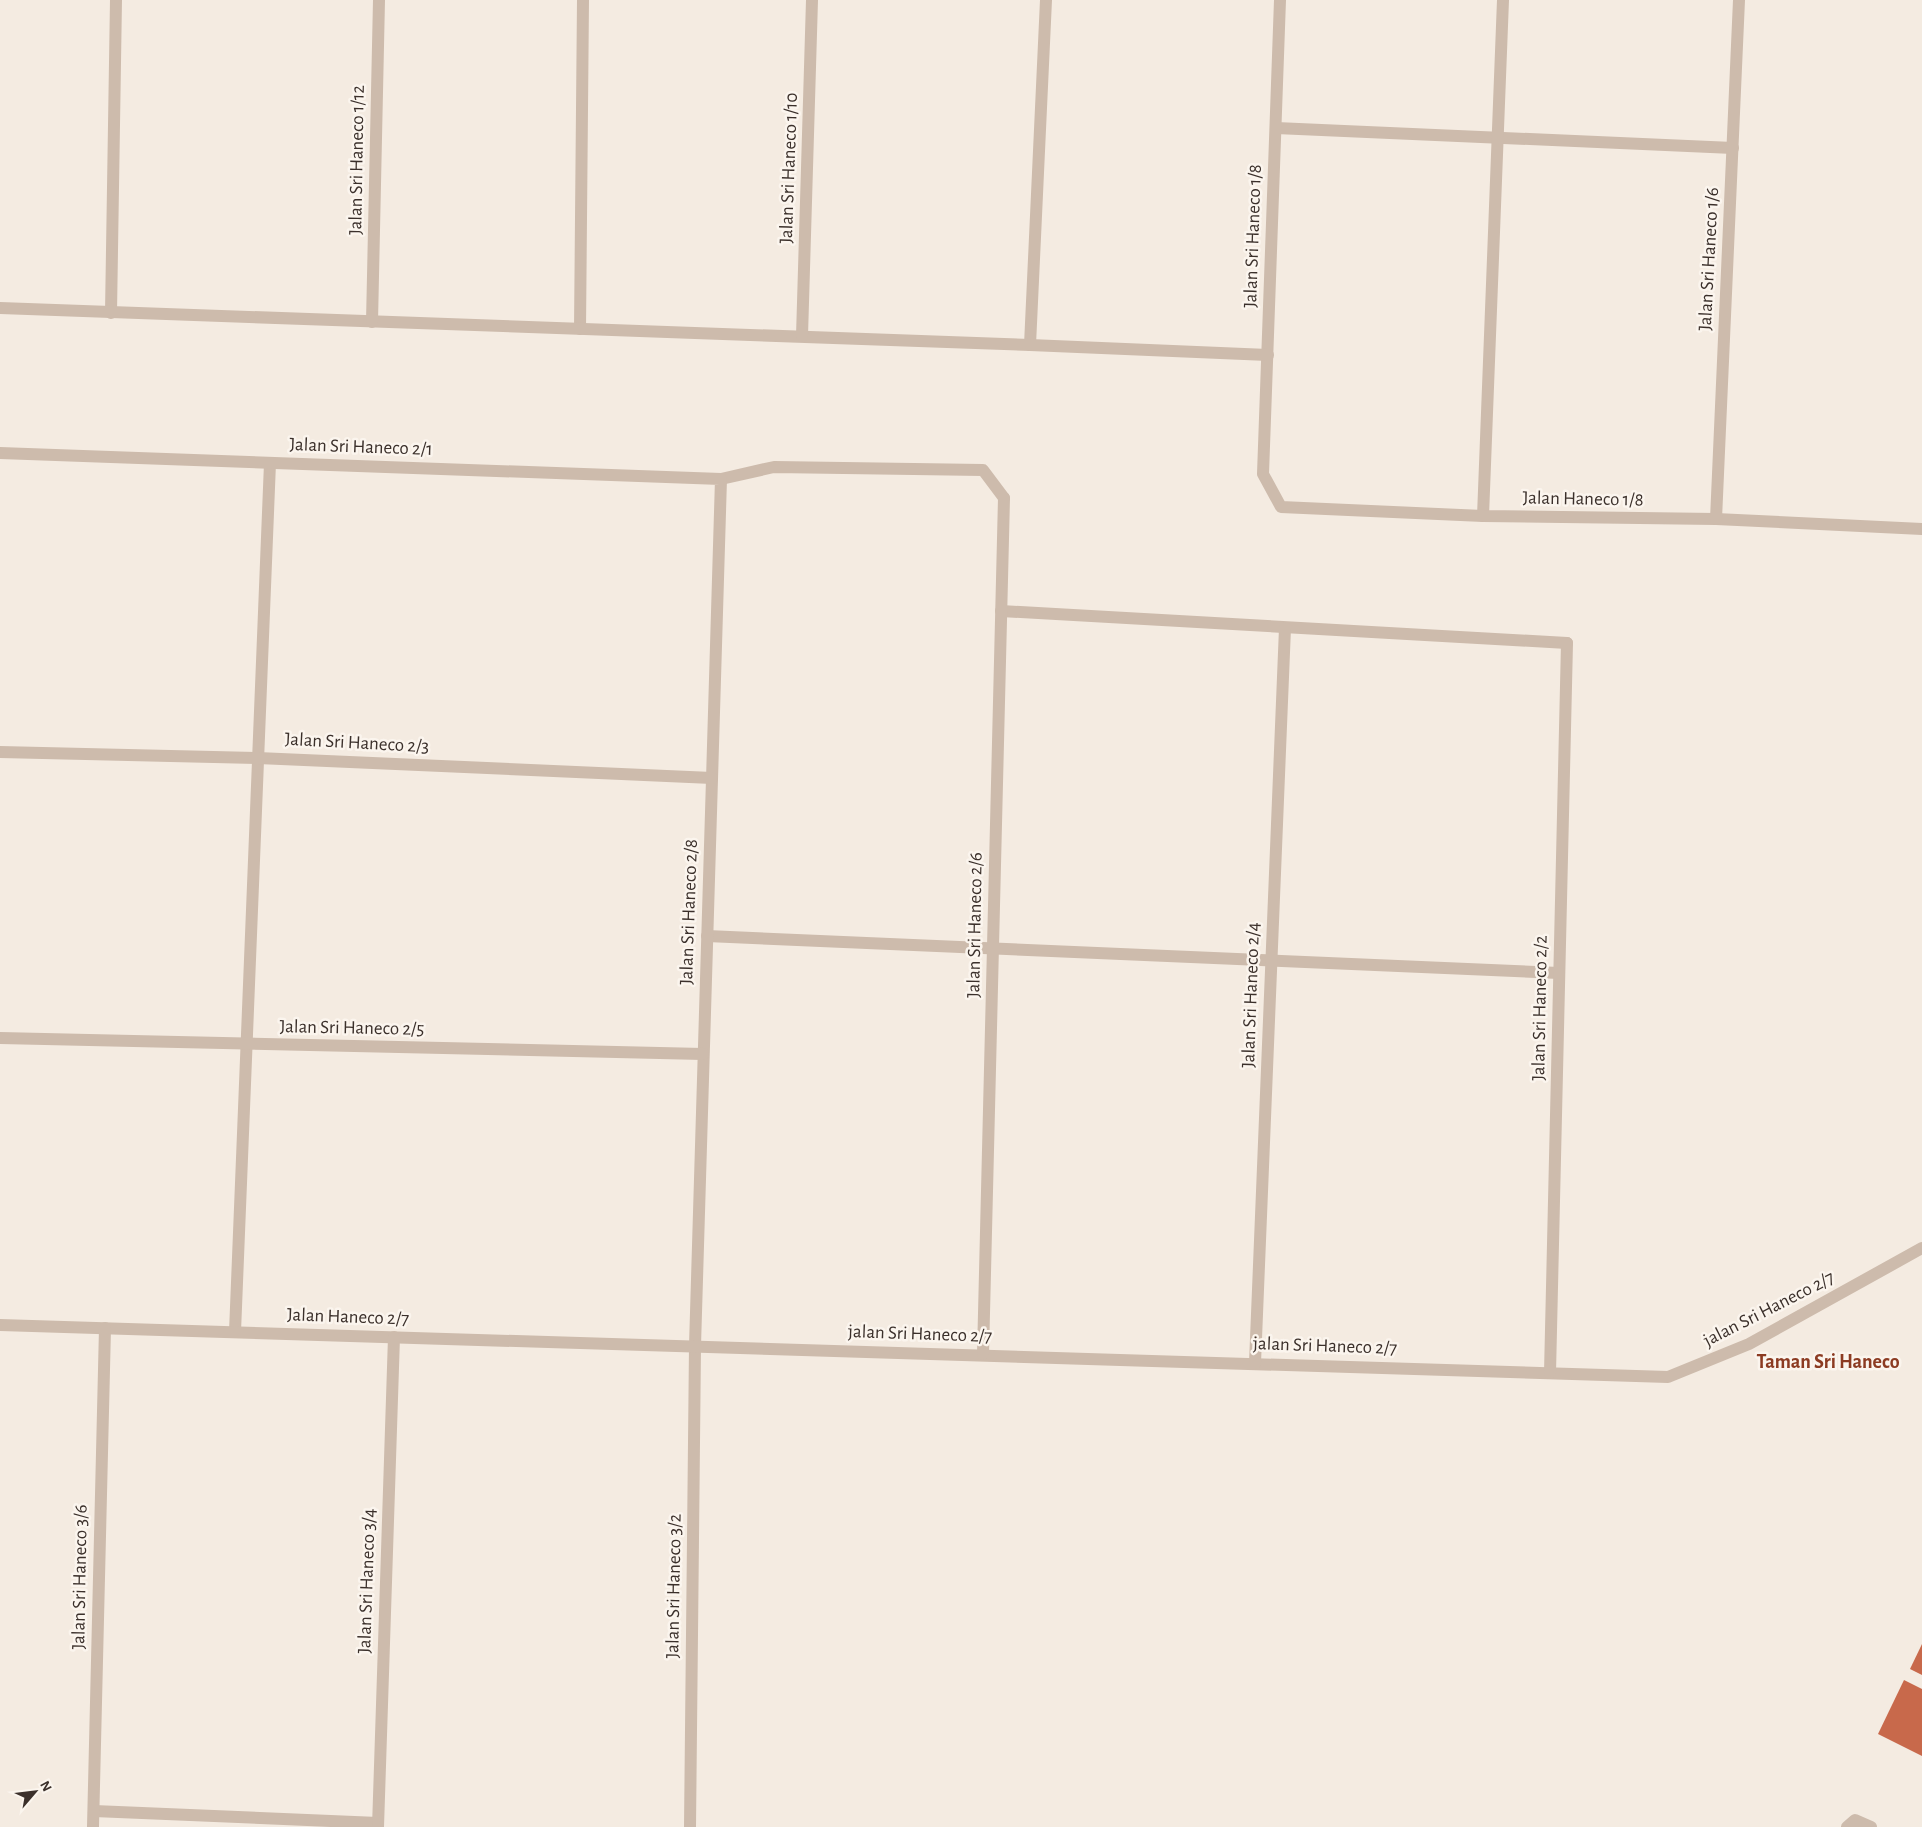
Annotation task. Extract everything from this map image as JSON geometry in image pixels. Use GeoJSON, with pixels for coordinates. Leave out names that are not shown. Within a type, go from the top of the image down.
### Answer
{"type":"FeatureCollection","features":[{"type":"Feature","properties":{"kind":"street"},"geometry":{"type":"LineString","coordinates":[[111,313],[116,0]]}},
{"type":"Feature","properties":{"kind":"street","name":"Jalan Sri Haneco 1/12"},"geometry":{"type":"LineString","coordinates":[[372,322],[379,0]]}},
{"type":"Feature","properties":{"kind":"street"},"geometry":{"type":"LineString","coordinates":[[580,329],[583,0]]}},
{"type":"Feature","properties":{"kind":"street","name":"Jalan Sri Haneco 1/10"},"geometry":{"type":"LineString","coordinates":[[802,336],[812,0]]}},
{"type":"Feature","properties":{"kind":"street"},"geometry":{"type":"LineString","coordinates":[[1030,344],[1046,0]]}},
{"type":"Feature","properties":{"kind":"street","name":"Jalan Sri Haneco 1/8"},"geometry":{"type":"LineString","coordinates":[[1263,474],[1280,0]]}},
{"type":"Feature","properties":{"kind":"street"},"geometry":{"type":"LineString","coordinates":[[1483,516],[1503,0]]}},
{"type":"Feature","properties":{"kind":"street","name":"Jalan Sri Haneco 1/6"},"geometry":{"type":"LineString","coordinates":[[1716,519],[1739,0]]}},
{"type":"Feature","properties":{"kind":"street"},"geometry":{"type":"LineString","coordinates":[[1276,128],[1733,148]]}},
{"type":"Feature","properties":{"kind":"street"},"geometry":{"type":"LineString","coordinates":[[0,308],[1030,344],[1268,355]]}},
{"type":"Feature","properties":{"kind":"street","name":"Jalan Sri Haneco 2/1"},"geometry":{"type":"LineString","coordinates":[[0,453],[721,479],[774,467],[983,470],[1004,498]]}},
{"type":"Feature","properties":{"kind":"street"},"geometry":{"type":"LineString","coordinates":[[235,1332],[270,463]]}},
{"type":"Feature","properties":{"kind":"street","name":"Jalan Haneco 1/8"},"geometry":{"type":"LineString","coordinates":[[1263,474],[1281,507],[1483,516],[1716,519],[1922,529]]}},
{"type":"Feature","properties":{"kind":"street","name":"Jalan Sri Haneco 2/8"},"geometry":{"type":"LineString","coordinates":[[695,1346],[721,479]]}},
{"type":"Feature","properties":{"kind":"street","name":"Jalan Sri Haneco 2/6"},"geometry":{"type":"LineString","coordinates":[[983,1354],[1004,498]]}},
{"type":"Feature","properties":{"kind":"street"},"geometry":{"type":"LineString","coordinates":[[1001,611],[1285,628]]}},
{"type":"Feature","properties":{"kind":"street","name":"Jalan Sri Haneco 2/2"},"geometry":{"type":"LineString","coordinates":[[1285,628],[1567,643],[1550,1373]]}},
{"type":"Feature","properties":{"kind":"street","name":"Jalan Sri Haneco 2/4"},"geometry":{"type":"LineString","coordinates":[[1255,1363],[1285,628]]}},
{"type":"Feature","properties":{"kind":"street","name":"Jalan Sri Haneco 2/3"},"geometry":{"type":"LineString","coordinates":[[0,752],[258,758],[712,778]]}},
{"type":"Feature","properties":{"kind":"street"},"geometry":{"type":"LineString","coordinates":[[707,936],[1559,973]]}},
{"type":"Feature","properties":{"kind":"street","name":"Jalan Sri Haneco 2/5"},"geometry":{"type":"LineString","coordinates":[[0,1038],[704,1054]]}},
{"type":"Feature","properties":{"kind":"street","name":"jalan Sri Haneco 2/7"},"geometry":{"type":"LineString","coordinates":[[695,1346],[1668,1377],[1749,1344],[1922,1248]]}},
{"type":"Feature","properties":{"kind":"street","name":"Jalan Haneco 2/7"},"geometry":{"type":"LineString","coordinates":[[0,1325],[695,1346]]}},
{"type":"Feature","properties":{"kind":"street","name":"Jalan Sri Haneco 3/6"},"geometry":{"type":"LineString","coordinates":[[94,1827],[105,1328]]}},
{"type":"Feature","properties":{"kind":"street","name":"Jalan Sri Haneco 3/4"},"geometry":{"type":"LineString","coordinates":[[378,1825],[394,1337]]}},
{"type":"Feature","properties":{"kind":"street","name":"Jalan Sri Haneco 3/2"},"geometry":{"type":"LineString","coordinates":[[690,1827],[695,1346]]}},
{"type":"Feature","properties":{"kind":"street"},"geometry":{"type":"LineString","coordinates":[[94,1811],[378,1825]]}},
{"type":"Feature","properties":{"kind":"street"},"geometry":{"type":"LineString","coordinates":[[1847,1827],[1855,1820],[1870,1827]]}},
{"type":"Feature","properties":{"kind":"building"},"geometry":{"type":"Polygon","coordinates":[[[1922,1644],[1922,1675],[1910,1669],[1922,1644]]]}},
{"type":"Feature","properties":{"kind":"building"},"geometry":{"type":"Polygon","coordinates":[[[1904,1680],[1922,1689],[1922,1756],[1878,1734],[1904,1680]]]}},
{"type":"Feature","properties":{"kind":"district","name":"Taman Sri Haneco"},"geometry":{"type":"Point","coordinates":[1828,1362]}}]}
